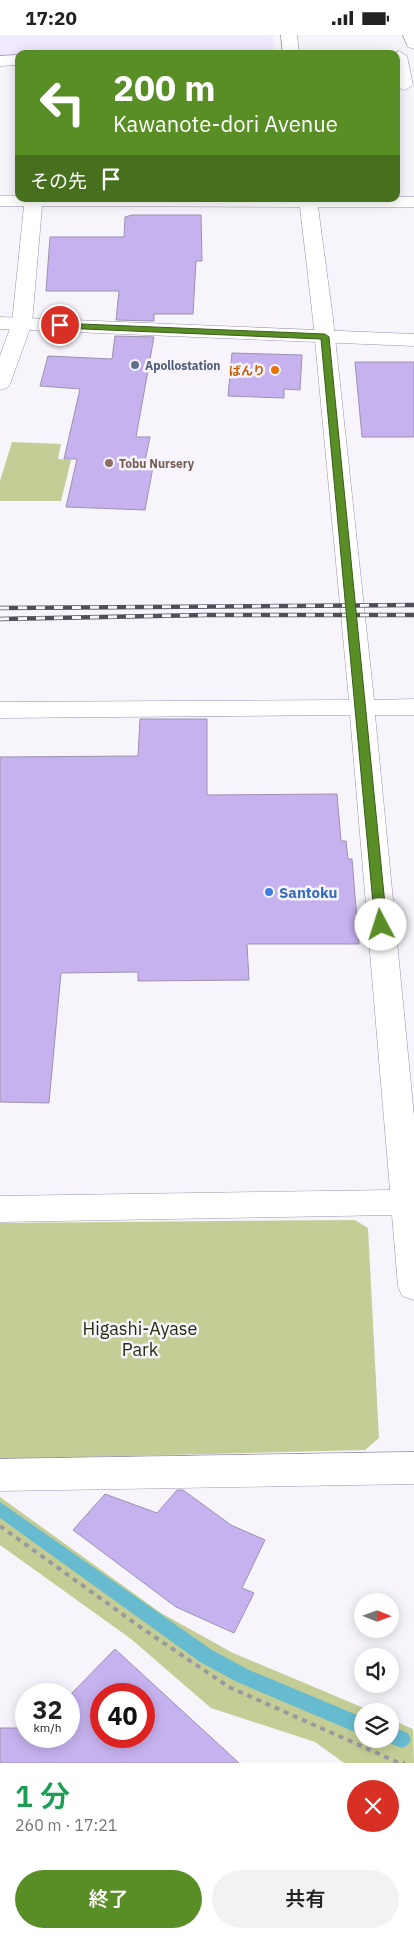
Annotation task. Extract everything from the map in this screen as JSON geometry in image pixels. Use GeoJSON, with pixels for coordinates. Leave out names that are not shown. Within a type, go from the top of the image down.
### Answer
{"type":"FeatureCollection","features":[{"type":"Feature","properties":{"kind":"street"},"geometry":{"type":"LineString","coordinates":[[289,35],[291,50]]}},
{"type":"Feature","properties":{"kind":"street"},"geometry":{"type":"LineString","coordinates":[[411,35],[414,44]]}},
{"type":"Feature","properties":{"kind":"street"},"geometry":{"type":"LineString","coordinates":[[403,56],[405,85]]}},
{"type":"Feature","properties":{"kind":"street"},"geometry":{"type":"LineString","coordinates":[[0,61],[15,60]]}},
{"type":"Feature","properties":{"kind":"street"},"geometry":{"type":"LineString","coordinates":[[0,201],[15,201]]}},
{"type":"Feature","properties":{"kind":"street"},"geometry":{"type":"LineString","coordinates":[[0,384],[22,323],[34,202]]}},
{"type":"Feature","properties":{"kind":"street"},"geometry":{"type":"LineString","coordinates":[[309,202],[325,337],[410,1202],[414,1286]]}},
{"type":"Feature","properties":{"kind":"street"},"geometry":{"type":"LineString","coordinates":[[400,202],[414,202]]}},
{"type":"Feature","properties":{"kind":"street"},"geometry":{"type":"LineString","coordinates":[[0,323],[414,340]]}},
{"type":"Feature","properties":{"kind":"street"},"geometry":{"type":"LineString","coordinates":[[0,710],[414,707]]}},
{"type":"Feature","properties":{"kind":"street"},"geometry":{"type":"LineString","coordinates":[[0,1209],[410,1202]]}},
{"type":"Feature","properties":{"kind":"street"},"geometry":{"type":"LineString","coordinates":[[0,1475],[414,1468]]}},
{"type":"Feature","properties":{"kind":"path"},"geometry":{"type":"LineString","coordinates":[[0,1526],[143,1629],[229,1687],[397,1762],[405,1763]]}},
{"type":"Feature","properties":{"kind":"shaded area"},"geometry":{"type":"Polygon","coordinates":[[[0,35],[273,35],[274,50],[15,50],[15,56],[0,56],[0,35]]]}},
{"type":"Feature","properties":{"kind":"green space"},"geometry":{"type":"Polygon","coordinates":[[[12,442],[61,444],[58,459],[71,460],[61,501],[0,501],[0,481],[12,442]]]}},
{"type":"Feature","properties":{"kind":"green space","name":"Higashi-Ayase Park"},"geometry":{"type":"Polygon","coordinates":[[[355,1220],[368,1228],[379,1438],[365,1450],[0,1459],[0,1223],[355,1220]]]}},
{"type":"Feature","properties":{"kind":"green space"},"geometry":{"type":"Polygon","coordinates":[[[0,1497],[161,1613],[233,1653],[354,1704],[354,1748],[399,1748],[399,1723],[413,1729],[414,1763],[344,1763],[315,1742],[211,1708],[131,1639],[0,1545],[0,1497]]]}},
{"type":"Feature","properties":{"kind":"building"},"geometry":{"type":"Polygon","coordinates":[[[132,215],[201,215],[202,261],[196,261],[193,314],[154,314],[154,321],[116,320],[119,291],[46,291],[50,237],[124,237],[125,217],[132,215]]]}},
{"type":"Feature","properties":{"kind":"building"},"geometry":{"type":"Polygon","coordinates":[[[115,336],[154,337],[136,437],[150,437],[144,466],[153,467],[145,510],[66,507],[77,459],[64,459],[80,389],[40,386],[48,356],[112,359],[115,336]]]}},
{"type":"Feature","properties":{"kind":"building"},"geometry":{"type":"Polygon","coordinates":[[[232,353],[302,355],[300,390],[284,389],[284,398],[228,396],[232,353]]]}},
{"type":"Feature","properties":{"kind":"building"},"geometry":{"type":"Polygon","coordinates":[[[355,362],[414,362],[414,437],[362,437],[355,362]]]}},
{"type":"Feature","properties":{"kind":"building"},"geometry":{"type":"Polygon","coordinates":[[[140,719],[207,719],[207,795],[337,794],[341,841],[346,841],[348,859],[352,859],[359,944],[247,944],[249,980],[138,981],[138,972],[61,973],[49,1103],[0,1102],[0,757],[138,756],[140,719]]]}},
{"type":"Feature","properties":{"kind":"building"},"geometry":{"type":"Polygon","coordinates":[[[177,1490],[183,1490],[231,1525],[265,1540],[242,1588],[254,1593],[234,1633],[176,1607],[73,1530],[105,1494],[157,1513],[177,1490]]]}},
{"type":"Feature","properties":{"kind":"building"},"geometry":{"type":"Polygon","coordinates":[[[115,1649],[152,1683],[90,1683],[90,1748],[155,1748],[155,1686],[239,1763],[0,1763],[0,1728],[15,1728],[15,1748],[80,1748],[80,1685],[115,1649]]]}},
{"type":"Feature","properties":{"kind":"waterway"},"geometry":{"type":"LineString","coordinates":[[0,1509],[206,1656],[243,1676],[354,1723]]}},
{"type":"Feature","properties":{"kind":"railway"},"geometry":{"type":"LineString","coordinates":[[0,608],[414,605]]}},
{"type":"Feature","properties":{"kind":"railway"},"geometry":{"type":"LineString","coordinates":[[0,619],[205,615],[414,615]]}},
{"type":"Feature","properties":{"kind":"place","name":"Apollostation"},"geometry":{"type":"Point","coordinates":[135,365]}},
{"type":"Feature","properties":{"kind":"place","name":"ばんり"},"geometry":{"type":"Point","coordinates":[275,370]}},
{"type":"Feature","properties":{"kind":"place","name":"Tobu Nursery"},"geometry":{"type":"Point","coordinates":[109,463]}},
{"type":"Feature","properties":{"kind":"place","name":"Santoku"},"geometry":{"type":"Point","coordinates":[269,892]}},
{"type":"Feature","properties":{"kind":"route"},"geometry":{"type":"LineString","coordinates":[[60,325],[325,337],[362,707],[381,925]]}}]}
